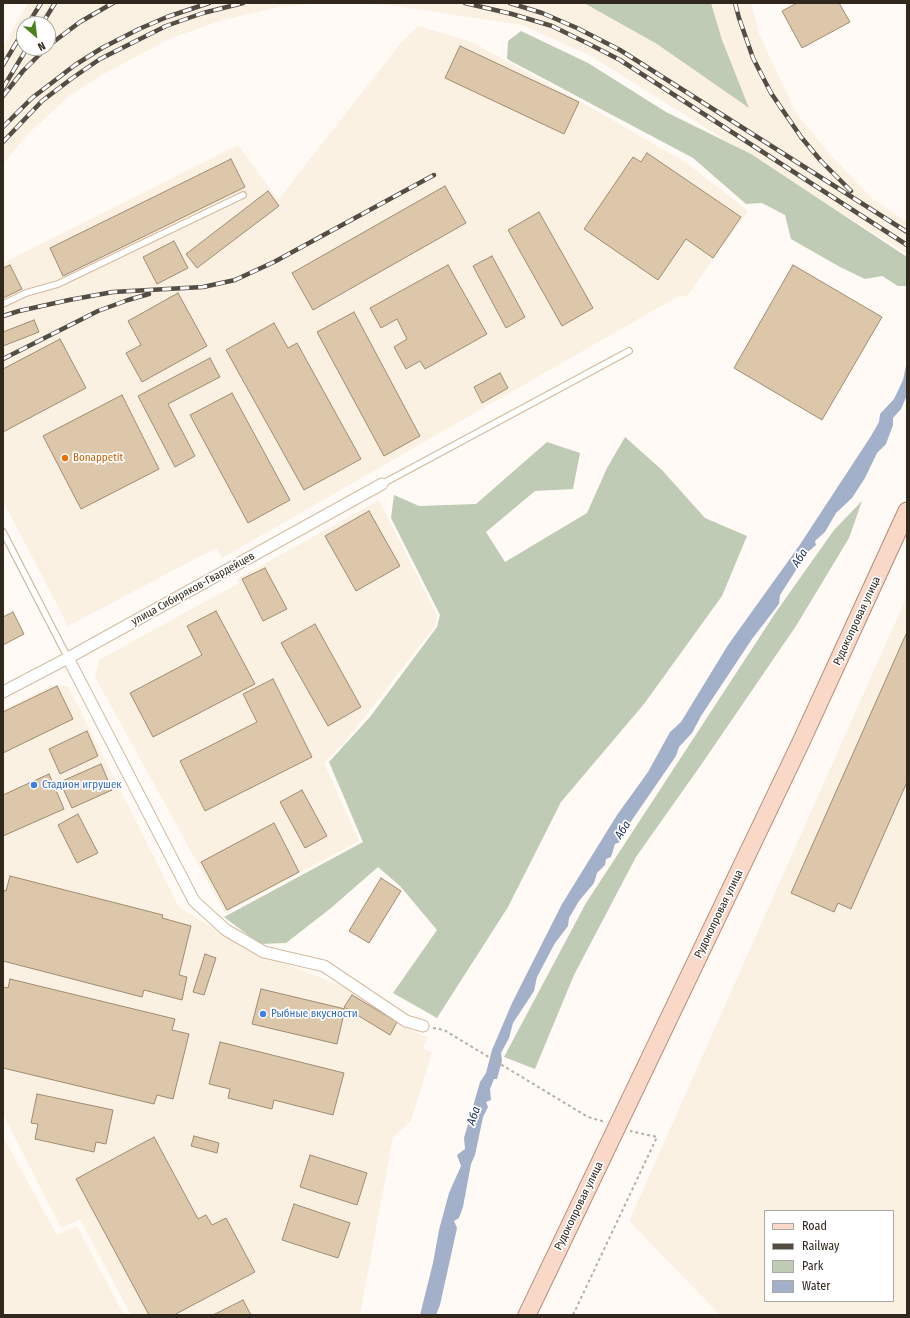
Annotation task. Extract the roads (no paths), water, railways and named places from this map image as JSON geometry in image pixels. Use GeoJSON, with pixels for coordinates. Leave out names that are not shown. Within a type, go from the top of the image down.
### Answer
{"type":"FeatureCollection","features":[{"type":"Feature","properties":{"kind":"main road","name":"Рудокопровая улица"},"geometry":{"type":"LineString","coordinates":[[527,1315],[801,742],[905,520]]}},
{"type":"Feature","properties":{"kind":"street","name":"улица Сибиряков-Гвардейцев"},"geometry":{"type":"LineString","coordinates":[[3,692],[68,658],[382,484]]}},
{"type":"Feature","properties":{"kind":"street"},"geometry":{"type":"LineString","coordinates":[[68,658],[194,901],[226,930],[264,952],[324,966],[406,1021],[423,1026]]}},
{"type":"Feature","properties":{"kind":"lane"},"geometry":{"type":"LineString","coordinates":[[3,304],[26,293],[58,284],[243,195]]}},
{"type":"Feature","properties":{"kind":"lane"},"geometry":{"type":"LineString","coordinates":[[382,484],[628,351]]}},
{"type":"Feature","properties":{"kind":"lane"},"geometry":{"type":"LineString","coordinates":[[3,532],[68,658]]}},
{"type":"Feature","properties":{"kind":"water","name":"Аба"},"geometry":{"type":"Polygon","coordinates":[[[907,361],[907,395],[901,409],[893,418],[893,425],[886,444],[877,453],[865,478],[852,498],[836,513],[825,532],[815,541],[816,545],[807,553],[780,595],[779,604],[752,639],[701,716],[692,733],[679,747],[676,756],[621,836],[620,842],[615,844],[611,857],[606,859],[605,865],[597,873],[594,883],[579,901],[569,918],[568,926],[555,943],[537,977],[534,991],[513,1023],[509,1038],[501,1053],[502,1061],[497,1079],[494,1079],[490,1089],[491,1100],[486,1102],[488,1107],[483,1117],[475,1155],[471,1164],[463,1207],[459,1218],[454,1221],[457,1228],[440,1305],[436,1315],[420,1315],[449,1193],[461,1166],[457,1155],[465,1149],[464,1138],[480,1082],[486,1073],[492,1050],[512,1003],[562,904],[617,815],[648,772],[670,732],[681,722],[728,645],[799,546],[871,436],[879,422],[880,414],[894,399],[903,380],[907,361]]]}},
{"type":"Feature","properties":{"kind":"railway"},"geometry":{"type":"LineString","coordinates":[[33,16],[41,3]]}},
{"type":"Feature","properties":{"kind":"railway"},"geometry":{"type":"LineString","coordinates":[[47,16],[55,3]]}},
{"type":"Feature","properties":{"kind":"railway"},"geometry":{"type":"LineString","coordinates":[[56,40],[80,22],[113,3]]}},
{"type":"Feature","properties":{"kind":"railway"},"geometry":{"type":"LineString","coordinates":[[3,127],[32,98],[75,65],[102,48],[139,29],[167,17],[209,3]]}},
{"type":"Feature","properties":{"kind":"railway"},"geometry":{"type":"LineString","coordinates":[[3,142],[42,101],[100,59],[166,26],[203,13],[243,3]]}},
{"type":"Feature","properties":{"kind":"railway"},"geometry":{"type":"LineString","coordinates":[[465,3],[512,14],[552,26],[620,60],[907,245]]}},
{"type":"Feature","properties":{"kind":"railway"},"geometry":{"type":"LineString","coordinates":[[510,3],[542,13],[577,28],[620,50],[907,232]]}},
{"type":"Feature","properties":{"kind":"railway"},"geometry":{"type":"LineString","coordinates":[[735,3],[753,58],[771,93],[801,137],[821,161],[851,191]]}},
{"type":"Feature","properties":{"kind":"railway"},"geometry":{"type":"LineString","coordinates":[[3,65],[16,43]]}},
{"type":"Feature","properties":{"kind":"railway"},"geometry":{"type":"LineString","coordinates":[[3,88],[22,56]]}},
{"type":"Feature","properties":{"kind":"railway"},"geometry":{"type":"LineString","coordinates":[[3,96],[23,71],[38,56]]}},
{"type":"Feature","properties":{"kind":"railway"},"geometry":{"type":"LineString","coordinates":[[3,316],[69,300],[113,292],[203,287],[235,280],[274,262],[434,175]]}},
{"type":"Feature","properties":{"kind":"railway"},"geometry":{"type":"LineString","coordinates":[[3,359],[98,311],[149,294]]}},
{"type":"Feature","properties":{"kind":"place","name":"Bonappetit"},"geometry":{"type":"Point","coordinates":[65,458]}},
{"type":"Feature","properties":{"kind":"place","name":"Стадион игрушек"},"geometry":{"type":"Point","coordinates":[34,785]}},
{"type":"Feature","properties":{"kind":"place","name":"Рыбные вкусности"},"geometry":{"type":"Point","coordinates":[263,1014]}}]}
